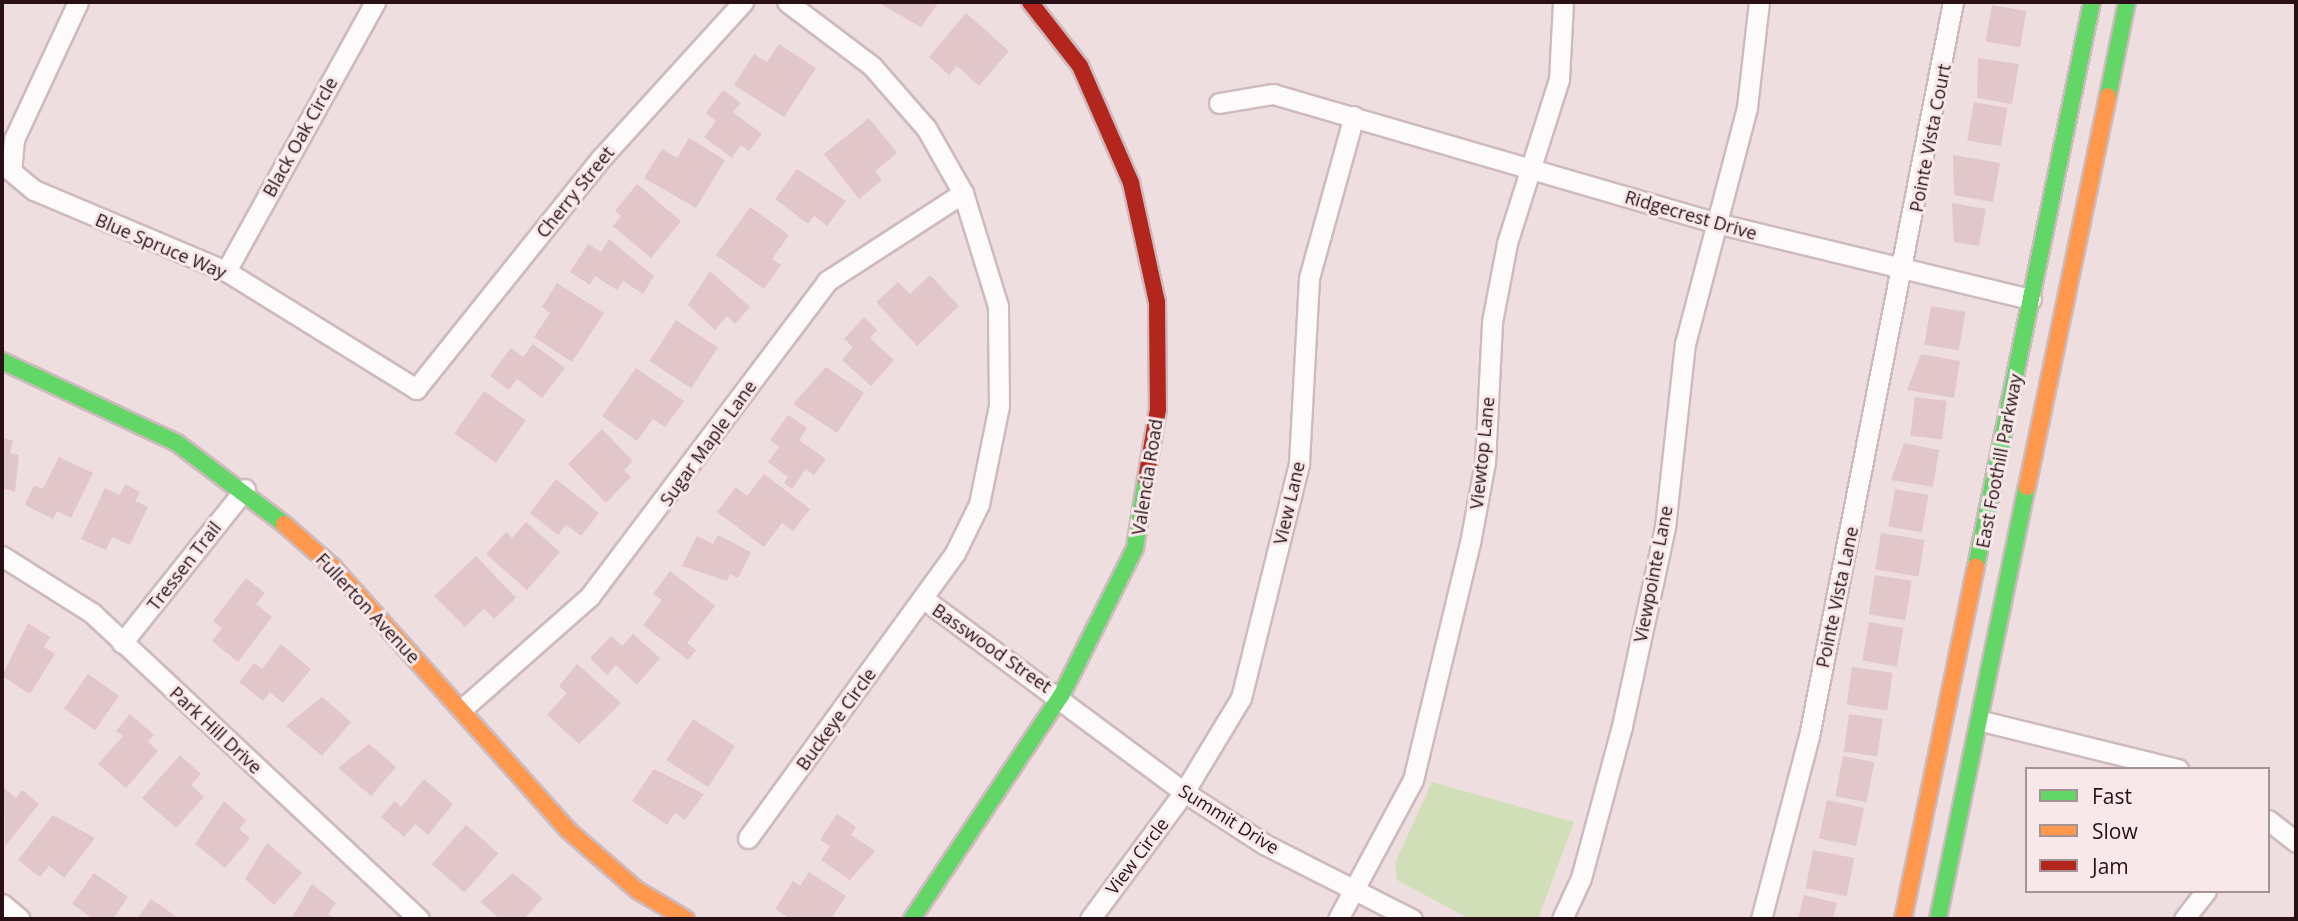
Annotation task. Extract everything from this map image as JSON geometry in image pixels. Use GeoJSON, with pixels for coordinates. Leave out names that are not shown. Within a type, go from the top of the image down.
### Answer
{"type":"FeatureCollection","features":[{"type":"Feature","properties":{"kind":"main road","name":"Valencia Road"},"geometry":{"type":"LineString","coordinates":[[912,919],[1061,696],[1135,548],[1158,409],[1157,302],[1131,183],[1080,66],[1030,2]]}},
{"type":"Feature","properties":{"kind":"main road","name":"East Foothill Parkway"},"geometry":{"type":"LineString","coordinates":[[1903,919],[2092,2]]}},
{"type":"Feature","properties":{"kind":"main road","name":"East Foothill Parkway"},"geometry":{"type":"LineString","coordinates":[[1938,919],[1982,722],[2127,2]]}},
{"type":"Feature","properties":{"kind":"main road","name":"Fullerton Avenue"},"geometry":{"type":"LineString","coordinates":[[2,361],[177,443],[245,489],[332,566],[568,830],[637,890],[686,919]]}},
{"type":"Feature","properties":{"kind":"street","name":"Blue Spruce Way"},"geometry":{"type":"LineString","coordinates":[[78,2],[13,139],[11,171],[55,200],[226,271],[416,389]]}},
{"type":"Feature","properties":{"kind":"street","name":"Black Oak Circle"},"geometry":{"type":"LineString","coordinates":[[226,271],[375,2]]}},
{"type":"Feature","properties":{"kind":"street","name":"Cherry Street"},"geometry":{"type":"LineString","coordinates":[[416,389],[602,157],[743,2]]}},
{"type":"Feature","properties":{"kind":"street","name":"Buckeye Circle"},"geometry":{"type":"LineString","coordinates":[[748,838],[924,600],[979,504],[999,406],[998,306],[963,193],[926,128],[872,66],[787,2]]}},
{"type":"Feature","properties":{"kind":"street","name":"Viewtop Lane"},"geometry":{"type":"LineString","coordinates":[[1338,919],[1413,780],[1471,543],[1485,461],[1492,323],[1507,243],[1559,79],[1563,2]]}},
{"type":"Feature","properties":{"kind":"street","name":"Viewpointe Lane"},"geometry":{"type":"LineString","coordinates":[[1562,919],[1581,878],[1625,712],[1665,527],[1685,344],[1748,107],[1759,2]]}},
{"type":"Feature","properties":{"kind":"street","name":"Pointe Vista Court"},"geometry":{"type":"LineString","coordinates":[[1904,273],[1953,2]]}},
{"type":"Feature","properties":{"kind":"street","name":"Ridgecrest Drive"},"geometry":{"type":"LineString","coordinates":[[1219,103],[1272,94],[1716,223],[1904,273],[2031,299]]}},
{"type":"Feature","properties":{"kind":"street","name":"View Lane"},"geometry":{"type":"LineString","coordinates":[[1184,792],[1241,698],[1299,463],[1309,278],[1354,116]]}},
{"type":"Feature","properties":{"kind":"street","name":"Sugar Maple Lane"},"geometry":{"type":"LineString","coordinates":[[462,709],[590,596],[827,281],[963,193]]}},
{"type":"Feature","properties":{"kind":"street","name":"Pointe Vista Lane"},"geometry":{"type":"LineString","coordinates":[[1761,919],[1809,736],[1904,273]]}},
{"type":"Feature","properties":{"kind":"street","name":"Tressen Trail"},"geometry":{"type":"LineString","coordinates":[[122,643],[245,489]]}},
{"type":"Feature","properties":{"kind":"street","name":"Park Hill Drive"},"geometry":{"type":"LineString","coordinates":[[2,556],[92,613],[419,919]]}},
{"type":"Feature","properties":{"kind":"street","name":"Basswood Street"},"geometry":{"type":"LineString","coordinates":[[924,600],[1061,696]]}},
{"type":"Feature","properties":{"kind":"street","name":"Summit Drive"},"geometry":{"type":"LineString","coordinates":[[1061,696],[1184,792],[1354,891],[1412,919]]}},
{"type":"Feature","properties":{"kind":"street"},"geometry":{"type":"LineString","coordinates":[[1982,722],[2170,767]]}},
{"type":"Feature","properties":{"kind":"street","name":"View Circle"},"geometry":{"type":"LineString","coordinates":[[1090,919],[1184,792]]}},
{"type":"Feature","properties":{"kind":"street"},"geometry":{"type":"LineString","coordinates":[[2270,822],[2296,842]]}},
{"type":"Feature","properties":{"kind":"street"},"geometry":{"type":"LineString","coordinates":[[2184,919],[2204,893]]}},
{"type":"Feature","properties":{"kind":"street"},"geometry":{"type":"LineString","coordinates":[[2,904],[20,919]]}},
{"type":"Feature","properties":{"kind":"green space"},"geometry":{"type":"Polygon","coordinates":[[[1432,782],[1574,822],[1538,919],[1470,919],[1397,880],[1395,863],[1432,782]]]}},
{"type":"Feature","properties":{"kind":"building"},"geometry":{"type":"Polygon","coordinates":[[[877,2],[939,2],[921,27],[877,2]]]}},
{"type":"Feature","properties":{"kind":"building"},"geometry":{"type":"Polygon","coordinates":[[[1992,5],[2026,11],[2020,48],[1986,41],[1992,5]]]}},
{"type":"Feature","properties":{"kind":"building"},"geometry":{"type":"Polygon","coordinates":[[[966,13],[1009,51],[979,86],[957,66],[949,75],[929,57],[966,13]]]}},
{"type":"Feature","properties":{"kind":"building"},"geometry":{"type":"Polygon","coordinates":[[[779,44],[816,68],[784,117],[734,85],[754,54],[767,62],[779,44]]]}},
{"type":"Feature","properties":{"kind":"building"},"geometry":{"type":"Polygon","coordinates":[[[1978,58],[2019,64],[2012,104],[1977,98],[1978,58]]]}},
{"type":"Feature","properties":{"kind":"building"},"geometry":{"type":"Polygon","coordinates":[[[723,90],[741,103],[733,112],[762,134],[749,151],[741,145],[732,158],[704,137],[716,121],[706,113],[723,90]]]}},
{"type":"Feature","properties":{"kind":"building"},"geometry":{"type":"Polygon","coordinates":[[[1974,102],[2007,108],[2001,146],[1967,140],[1974,102]]]}},
{"type":"Feature","properties":{"kind":"building"},"geometry":{"type":"Polygon","coordinates":[[[869,118],[897,153],[875,171],[882,180],[859,199],[824,154],[869,118]]]}},
{"type":"Feature","properties":{"kind":"building"},"geometry":{"type":"Polygon","coordinates":[[[689,138],[725,160],[696,208],[644,178],[662,149],[677,158],[689,138]]]}},
{"type":"Feature","properties":{"kind":"building"},"geometry":{"type":"Polygon","coordinates":[[[1953,155],[2000,163],[1993,202],[1954,195],[1953,155]]]}},
{"type":"Feature","properties":{"kind":"building"},"geometry":{"type":"Polygon","coordinates":[[[797,169],[846,201],[827,226],[814,216],[808,224],[775,199],[797,169]]]}},
{"type":"Feature","properties":{"kind":"building"},"geometry":{"type":"Polygon","coordinates":[[[637,184],[681,221],[651,258],[613,226],[621,216],[615,211],[637,184]]]}},
{"type":"Feature","properties":{"kind":"building"},"geometry":{"type":"Polygon","coordinates":[[[1952,203],[1986,209],[1979,246],[1954,242],[1952,203]]]}},
{"type":"Feature","properties":{"kind":"building"},"geometry":{"type":"Polygon","coordinates":[[[750,207],[789,235],[772,259],[781,265],[764,289],[716,255],[750,207]]]}},
{"type":"Feature","properties":{"kind":"building"},"geometry":{"type":"Polygon","coordinates":[[[609,239],[654,276],[643,294],[623,281],[617,290],[595,276],[590,285],[570,272],[588,244],[601,252],[609,239]]]}},
{"type":"Feature","properties":{"kind":"building"},"geometry":{"type":"Polygon","coordinates":[[[710,271],[750,307],[735,324],[727,316],[715,330],[688,305],[710,271]]]}},
{"type":"Feature","properties":{"kind":"building"},"geometry":{"type":"Polygon","coordinates":[[[930,275],[959,306],[917,346],[876,302],[898,282],[910,294],[930,275]]]}},
{"type":"Feature","properties":{"kind":"building"},"geometry":{"type":"Polygon","coordinates":[[[557,283],[604,313],[572,362],[534,337],[550,313],[542,307],[557,283]]]}},
{"type":"Feature","properties":{"kind":"building"},"geometry":{"type":"Polygon","coordinates":[[[1931,306],[1965,312],[1959,350],[1924,344],[1931,306]]]}},
{"type":"Feature","properties":{"kind":"building"},"geometry":{"type":"Polygon","coordinates":[[[864,317],[877,330],[870,338],[894,360],[871,386],[842,360],[853,347],[844,339],[864,317]]]}},
{"type":"Feature","properties":{"kind":"building"},"geometry":{"type":"Polygon","coordinates":[[[676,320],[718,347],[691,388],[649,361],[676,320]]]}},
{"type":"Feature","properties":{"kind":"building"},"geometry":{"type":"Polygon","coordinates":[[[533,344],[565,368],[542,398],[517,379],[509,390],[490,376],[511,348],[523,357],[533,344]]]}},
{"type":"Feature","properties":{"kind":"building"},"geometry":{"type":"Polygon","coordinates":[[[1921,354],[1960,361],[1954,398],[1907,390],[1921,354]]]}},
{"type":"Feature","properties":{"kind":"building"},"geometry":{"type":"Polygon","coordinates":[[[826,367],[864,393],[837,433],[793,404],[826,367]]]}},
{"type":"Feature","properties":{"kind":"building"},"geometry":{"type":"Polygon","coordinates":[[[636,368],[684,401],[665,427],[653,419],[637,441],[602,416],[636,368]]]}},
{"type":"Feature","properties":{"kind":"building"},"geometry":{"type":"Polygon","coordinates":[[[484,391],[526,420],[496,463],[454,434],[484,391]]]}},
{"type":"Feature","properties":{"kind":"building"},"geometry":{"type":"Polygon","coordinates":[[[1915,397],[1947,401],[1942,440],[1910,436],[1915,397]]]}},
{"type":"Feature","properties":{"kind":"building"},"geometry":{"type":"Polygon","coordinates":[[[788,415],[807,428],[799,440],[826,459],[814,475],[806,469],[792,489],[784,483],[788,477],[768,462],[779,447],[770,440],[788,415]]]}},
{"type":"Feature","properties":{"kind":"building"},"geometry":{"type":"Polygon","coordinates":[[[602,429],[633,461],[624,470],[631,477],[606,503],[568,464],[602,429]]]}},
{"type":"Feature","properties":{"kind":"building"},"geometry":{"type":"Polygon","coordinates":[[[2,437],[13,441],[10,453],[19,455],[15,492],[2,488],[2,437]]]}},
{"type":"Feature","properties":{"kind":"building"},"geometry":{"type":"Polygon","coordinates":[[[1904,443],[1939,450],[1933,487],[1891,480],[1904,443]]]}},
{"type":"Feature","properties":{"kind":"building"},"geometry":{"type":"Polygon","coordinates":[[[59,457],[93,473],[71,518],[57,511],[53,519],[25,505],[34,485],[43,489],[59,457]]]}},
{"type":"Feature","properties":{"kind":"building"},"geometry":{"type":"Polygon","coordinates":[[[764,474],[810,509],[793,531],[782,523],[764,547],[717,512],[736,487],[747,496],[764,474]]]}},
{"type":"Feature","properties":{"kind":"building"},"geometry":{"type":"Polygon","coordinates":[[[556,479],[599,513],[581,536],[566,525],[558,535],[530,513],[556,479]]]}},
{"type":"Feature","properties":{"kind":"building"},"geometry":{"type":"Polygon","coordinates":[[[125,484],[140,492],[135,501],[148,507],[130,545],[112,537],[106,550],[81,539],[105,488],[120,495],[125,484]]]}},
{"type":"Feature","properties":{"kind":"building"},"geometry":{"type":"Polygon","coordinates":[[[1895,489],[1928,495],[1922,532],[1888,526],[1895,489]]]}},
{"type":"Feature","properties":{"kind":"building"},"geometry":{"type":"Polygon","coordinates":[[[526,522],[560,552],[527,590],[486,554],[506,532],[512,538],[526,522]]]}},
{"type":"Feature","properties":{"kind":"building"},"geometry":{"type":"Polygon","coordinates":[[[1881,533],[1924,540],[1919,576],[1875,570],[1881,533]]]}},
{"type":"Feature","properties":{"kind":"building"},"geometry":{"type":"Polygon","coordinates":[[[718,535],[751,552],[738,578],[730,574],[727,581],[682,566],[697,536],[713,544],[718,535]]]}},
{"type":"Feature","properties":{"kind":"building"},"geometry":{"type":"Polygon","coordinates":[[[476,556],[516,598],[494,619],[484,609],[465,627],[434,596],[476,556]]]}},
{"type":"Feature","properties":{"kind":"building"},"geometry":{"type":"Polygon","coordinates":[[[670,571],[715,606],[687,643],[696,650],[688,660],[643,625],[662,600],[653,594],[670,571]]]}},
{"type":"Feature","properties":{"kind":"building"},"geometry":{"type":"Polygon","coordinates":[[[1875,575],[1912,581],[1905,620],[1869,615],[1875,575]]]}},
{"type":"Feature","properties":{"kind":"building"},"geometry":{"type":"Polygon","coordinates":[[[246,578],[265,593],[256,604],[272,617],[238,662],[212,641],[222,628],[213,621],[246,578]]]}},
{"type":"Feature","properties":{"kind":"building"},"geometry":{"type":"Polygon","coordinates":[[[1869,622],[1903,628],[1897,666],[1862,660],[1869,622]]]}},
{"type":"Feature","properties":{"kind":"building"},"geometry":{"type":"Polygon","coordinates":[[[28,623],[50,637],[44,647],[55,654],[30,694],[2,676],[28,623]]]}},
{"type":"Feature","properties":{"kind":"building"},"geometry":{"type":"Polygon","coordinates":[[[633,634],[660,658],[637,685],[616,665],[607,675],[590,658],[611,636],[622,646],[633,634]]]}},
{"type":"Feature","properties":{"kind":"building"},"geometry":{"type":"Polygon","coordinates":[[[281,644],[311,669],[283,703],[270,692],[263,701],[239,682],[254,663],[262,669],[281,644]]]}},
{"type":"Feature","properties":{"kind":"building"},"geometry":{"type":"Polygon","coordinates":[[[577,664],[621,703],[579,744],[547,715],[567,693],[559,686],[577,664]]]}},
{"type":"Feature","properties":{"kind":"building"},"geometry":{"type":"Polygon","coordinates":[[[1852,667],[1893,673],[1887,710],[1847,705],[1852,667]]]}},
{"type":"Feature","properties":{"kind":"building"},"geometry":{"type":"Polygon","coordinates":[[[88,674],[119,696],[95,730],[64,708],[88,674]]]}},
{"type":"Feature","properties":{"kind":"building"},"geometry":{"type":"Polygon","coordinates":[[[322,697],[351,722],[322,756],[286,726],[322,697]]]}},
{"type":"Feature","properties":{"kind":"building"},"geometry":{"type":"Polygon","coordinates":[[[130,714],[154,735],[148,742],[158,751],[126,788],[98,764],[123,736],[116,731],[130,714]]]}},
{"type":"Feature","properties":{"kind":"building"},"geometry":{"type":"Polygon","coordinates":[[[1849,714],[1883,719],[1877,756],[1844,752],[1849,714]]]}},
{"type":"Feature","properties":{"kind":"building"},"geometry":{"type":"Polygon","coordinates":[[[693,719],[735,746],[708,787],[666,760],[693,719]]]}},
{"type":"Feature","properties":{"kind":"building"},"geometry":{"type":"Polygon","coordinates":[[[369,744],[396,767],[371,796],[338,768],[369,744]]]}},
{"type":"Feature","properties":{"kind":"building"},"geometry":{"type":"Polygon","coordinates":[[[180,755],[201,774],[191,785],[204,797],[176,828],[142,798],[180,755]]]}},
{"type":"Feature","properties":{"kind":"building"},"geometry":{"type":"Polygon","coordinates":[[[1843,756],[1874,762],[1867,802],[1835,796],[1843,756]]]}},
{"type":"Feature","properties":{"kind":"building"},"geometry":{"type":"Polygon","coordinates":[[[654,769],[704,794],[685,820],[675,813],[667,825],[632,801],[654,769]]]}},
{"type":"Feature","properties":{"kind":"building"},"geometry":{"type":"Polygon","coordinates":[[[424,779],[453,804],[428,835],[415,824],[404,837],[381,817],[395,801],[401,807],[424,779]]]}},
{"type":"Feature","properties":{"kind":"building"},"geometry":{"type":"Polygon","coordinates":[[[4,788],[16,798],[22,790],[39,804],[5,846],[4,788]]]}},
{"type":"Feature","properties":{"kind":"building"},"geometry":{"type":"Polygon","coordinates":[[[1827,800],[1864,808],[1856,846],[1819,838],[1827,800]]]}},
{"type":"Feature","properties":{"kind":"building"},"geometry":{"type":"Polygon","coordinates":[[[224,801],[246,820],[239,829],[250,838],[225,868],[195,844],[224,801]]]}},
{"type":"Feature","properties":{"kind":"building"},"geometry":{"type":"Polygon","coordinates":[[[837,814],[856,827],[851,835],[875,851],[850,880],[821,860],[830,846],[820,840],[837,814]]]}},
{"type":"Feature","properties":{"kind":"building"},"geometry":{"type":"Polygon","coordinates":[[[53,815],[95,838],[64,878],[49,866],[40,877],[18,860],[53,815]]]}},
{"type":"Feature","properties":{"kind":"building"},"geometry":{"type":"Polygon","coordinates":[[[466,825],[498,853],[464,892],[432,864],[466,825]]]}},
{"type":"Feature","properties":{"kind":"building"},"geometry":{"type":"Polygon","coordinates":[[[267,843],[302,873],[274,905],[245,879],[267,843]]]}},
{"type":"Feature","properties":{"kind":"building"},"geometry":{"type":"Polygon","coordinates":[[[1813,850],[1854,858],[1847,896],[1806,888],[1813,850]]]}},
{"type":"Feature","properties":{"kind":"building"},"geometry":{"type":"Polygon","coordinates":[[[809,872],[846,896],[831,919],[791,919],[775,909],[793,881],[800,886],[809,872]]]}},
{"type":"Feature","properties":{"kind":"building"},"geometry":{"type":"Polygon","coordinates":[[[94,873],[128,897],[113,919],[93,919],[72,904],[94,873]]]}},
{"type":"Feature","properties":{"kind":"building"},"geometry":{"type":"Polygon","coordinates":[[[513,873],[543,898],[524,919],[500,919],[480,902],[513,873]]]}},
{"type":"Feature","properties":{"kind":"building"},"geometry":{"type":"Polygon","coordinates":[[[312,884],[336,903],[328,914],[335,919],[291,919],[312,884]]]}},
{"type":"Feature","properties":{"kind":"building"},"geometry":{"type":"Polygon","coordinates":[[[1804,895],[1837,903],[1833,919],[1798,919],[1804,895]]]}},
{"type":"Feature","properties":{"kind":"building"},"geometry":{"type":"Polygon","coordinates":[[[151,899],[180,919],[137,919],[151,899]]]}},
{"type":"Feature","properties":{"kind":"traffic: fast"},"geometry":{"type":"LineString","coordinates":[[1976,566],[2092,2]]}},
{"type":"Feature","properties":{"kind":"traffic: fast"},"geometry":{"type":"LineString","coordinates":[[2108,96],[2127,2]]}},
{"type":"Feature","properties":{"kind":"traffic: fast"},"geometry":{"type":"LineString","coordinates":[[2,361],[177,443],[284,524]]}},
{"type":"Feature","properties":{"kind":"traffic: fast"},"geometry":{"type":"LineString","coordinates":[[912,919],[1061,696],[1135,548],[1146,479]]}},
{"type":"Feature","properties":{"kind":"traffic: fast"},"geometry":{"type":"LineString","coordinates":[[1938,919],[2027,487]]}},
{"type":"Feature","properties":{"kind":"traffic: slow"},"geometry":{"type":"LineString","coordinates":[[2027,487],[2108,96]]}},
{"type":"Feature","properties":{"kind":"traffic: slow"},"geometry":{"type":"LineString","coordinates":[[284,524],[332,566],[568,830],[637,890],[686,919]]}},
{"type":"Feature","properties":{"kind":"traffic: slow"},"geometry":{"type":"LineString","coordinates":[[1903,919],[1976,566]]}},
{"type":"Feature","properties":{"kind":"traffic: jam"},"geometry":{"type":"LineString","coordinates":[[1030,2],[1080,66],[1131,183],[1157,302],[1158,409],[1146,479]]}}]}
